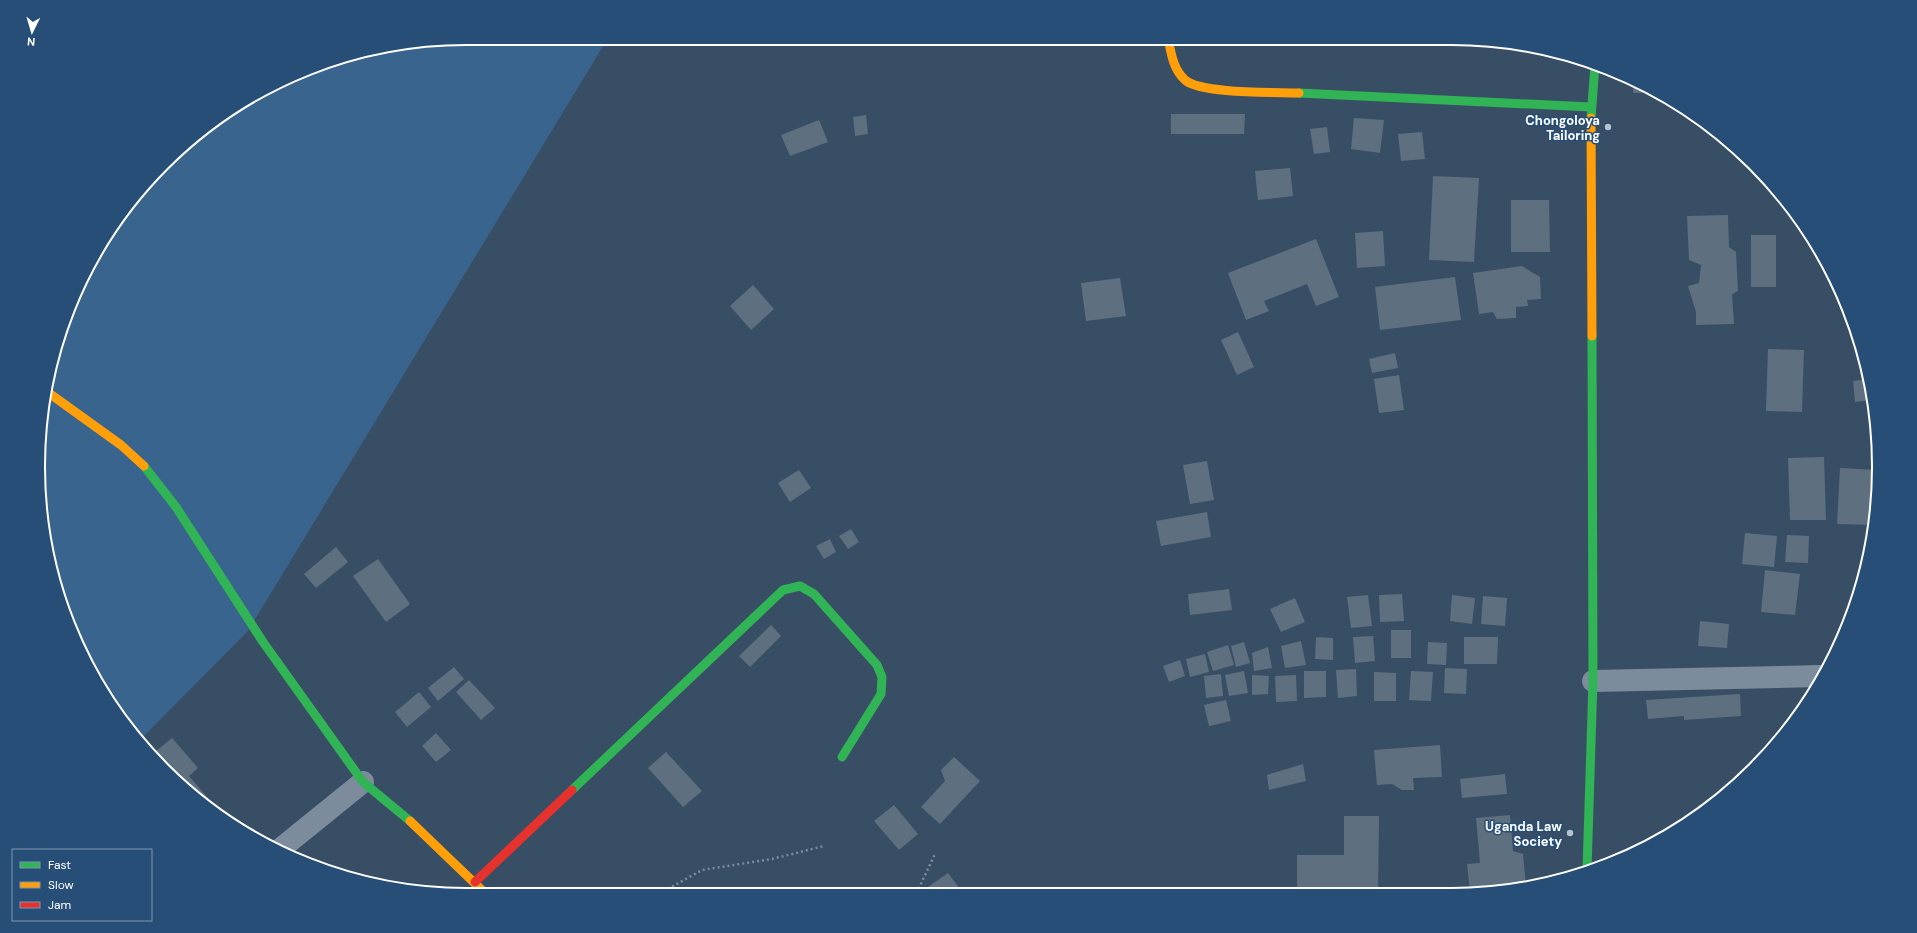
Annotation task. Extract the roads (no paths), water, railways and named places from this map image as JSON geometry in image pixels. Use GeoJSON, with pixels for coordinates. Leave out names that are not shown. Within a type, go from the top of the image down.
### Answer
{"type":"FeatureCollection","features":[{"type":"Feature","properties":{"kind":"street"},"geometry":{"type":"LineString","coordinates":[[1170,45],[1178,73],[1192,85],[1214,89],[1591,106]]}},
{"type":"Feature","properties":{"kind":"street"},"geometry":{"type":"LineString","coordinates":[[1587,866],[1593,681],[1591,106],[1594,70]]}},
{"type":"Feature","properties":{"kind":"street"},"geometry":{"type":"LineString","coordinates":[[51,395],[121,445],[146,469],[176,507],[263,642],[363,782],[395,807],[481,888]]}},
{"type":"Feature","properties":{"kind":"street"},"geometry":{"type":"LineString","coordinates":[[475,882],[783,590],[800,586],[814,594],[877,665],[882,677],[881,694],[842,757]]}},
{"type":"Feature","properties":{"kind":"street"},"geometry":{"type":"LineString","coordinates":[[1593,681],[1816,676]]}},
{"type":"Feature","properties":{"kind":"street"},"geometry":{"type":"LineString","coordinates":[[283,846],[363,782]]}},
{"type":"Feature","properties":{"kind":"place","name":"Chongoloya Tailoring"},"geometry":{"type":"Point","coordinates":[1608,127]}},
{"type":"Feature","properties":{"kind":"place","name":"Uganda Law Society"},"geometry":{"type":"Point","coordinates":[1570,833]}}]}
